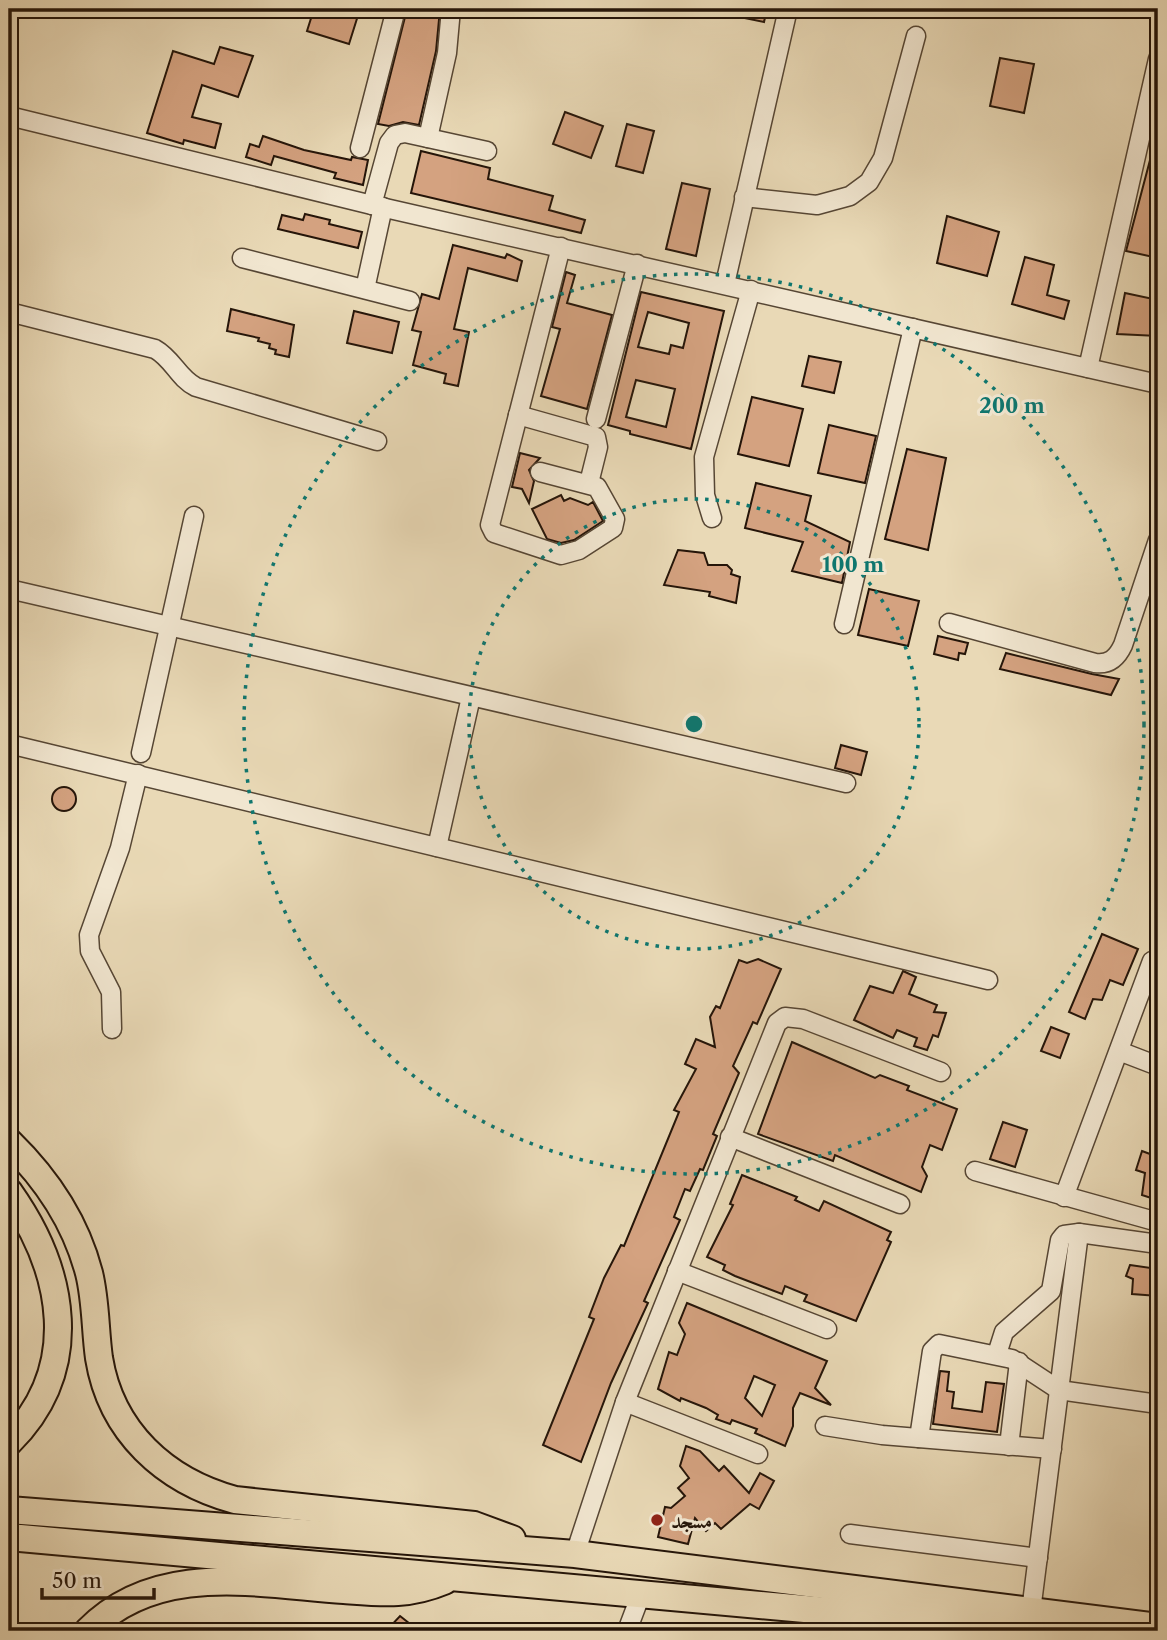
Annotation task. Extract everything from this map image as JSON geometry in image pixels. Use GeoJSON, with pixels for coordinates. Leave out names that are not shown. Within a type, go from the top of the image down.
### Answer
{"type":"FeatureCollection","features":[{"type":"Feature","properties":{"kind":"highway"},"geometry":{"type":"LineString","coordinates":[[9,1142],[43,1181],[75,1233],[93,1293],[99,1357],[108,1394],[139,1445],[166,1469],[198,1488],[235,1500],[474,1525],[536,1550]]}},
{"type":"Feature","properties":{"kind":"highway"},"geometry":{"type":"LineString","coordinates":[[9,1192],[30,1225],[46,1260],[56,1296],[59,1323],[54,1362],[44,1393],[26,1422],[9,1442]]}},
{"type":"Feature","properties":{"kind":"highway"},"geometry":{"type":"LineString","coordinates":[[9,1510],[536,1550],[1158,1627]]}},
{"type":"Feature","properties":{"kind":"highway"},"geometry":{"type":"LineString","coordinates":[[9,1537],[641,1594],[833,1621],[1006,1631]]}},
{"type":"Feature","properties":{"kind":"highway"},"geometry":{"type":"LineString","coordinates":[[88,1631],[109,1613],[138,1596],[189,1582],[401,1594],[454,1577]]}},
{"type":"Feature","properties":{"kind":"street"},"geometry":{"type":"LineString","coordinates":[[360,148],[396,9]]}},
{"type":"Feature","properties":{"kind":"street"},"geometry":{"type":"LineString","coordinates":[[428,138],[447,52],[451,9]]}},
{"type":"Feature","properties":{"kind":"street"},"geometry":{"type":"LineString","coordinates":[[725,284],[788,9]]}},
{"type":"Feature","properties":{"kind":"street"},"geometry":{"type":"LineString","coordinates":[[744,197],[817,205],[850,196],[869,182],[883,158],[916,36]]}},
{"type":"Feature","properties":{"kind":"street"},"geometry":{"type":"LineString","coordinates":[[1088,368],[1158,59]]}},
{"type":"Feature","properties":{"kind":"street"},"geometry":{"type":"LineString","coordinates":[[9,116],[378,206],[1158,384]]}},
{"type":"Feature","properties":{"kind":"street"},"geometry":{"type":"LineString","coordinates":[[365,289],[392,138],[405,133],[486,151]]}},
{"type":"Feature","properties":{"kind":"street"},"geometry":{"type":"LineString","coordinates":[[540,472],[589,483],[600,490],[615,523],[610,532],[579,550],[566,555],[555,554],[494,533],[490,521],[561,247]]}},
{"type":"Feature","properties":{"kind":"street"},"geometry":{"type":"LineString","coordinates":[[242,258],[410,300]]}},
{"type":"Feature","properties":{"kind":"street"},"geometry":{"type":"LineString","coordinates":[[596,419],[637,264]]}},
{"type":"Feature","properties":{"kind":"street"},"geometry":{"type":"LineString","coordinates":[[712,518],[705,495],[704,457],[751,290]]}},
{"type":"Feature","properties":{"kind":"street"},"geometry":{"type":"LineString","coordinates":[[9,312],[155,349],[169,359],[183,379],[196,387],[377,441]]}},
{"type":"Feature","properties":{"kind":"street"},"geometry":{"type":"LineString","coordinates":[[844,624],[913,328]]}},
{"type":"Feature","properties":{"kind":"street"},"geometry":{"type":"LineString","coordinates":[[518,415],[596,437],[598,447],[589,483]]}},
{"type":"Feature","properties":{"kind":"street"},"geometry":{"type":"LineString","coordinates":[[141,753],[194,516]]}},
{"type":"Feature","properties":{"kind":"street"},"geometry":{"type":"LineString","coordinates":[[949,623],[1095,663],[1108,662],[1118,655],[1158,540]]}},
{"type":"Feature","properties":{"kind":"street"},"geometry":{"type":"LineString","coordinates":[[9,589],[846,783]]}},
{"type":"Feature","properties":{"kind":"street"},"geometry":{"type":"LineString","coordinates":[[437,847],[471,697]]}},
{"type":"Feature","properties":{"kind":"street"},"geometry":{"type":"LineString","coordinates":[[9,744],[988,980]]}},
{"type":"Feature","properties":{"kind":"street"},"geometry":{"type":"LineString","coordinates":[[112,1029],[111,992],[90,951],[89,935],[120,848],[138,774]]}},
{"type":"Feature","properties":{"kind":"street"},"geometry":{"type":"LineString","coordinates":[[1064,1197],[1152,961]]}},
{"type":"Feature","properties":{"kind":"street"},"geometry":{"type":"LineString","coordinates":[[575,1554],[625,1402],[771,1032],[785,1017],[803,1019],[941,1072]]}},
{"type":"Feature","properties":{"kind":"street"},"geometry":{"type":"LineString","coordinates":[[1119,1051],[1158,1066]]}},
{"type":"Feature","properties":{"kind":"street"},"geometry":{"type":"LineString","coordinates":[[730,1137],[900,1203]]}},
{"type":"Feature","properties":{"kind":"street"},"geometry":{"type":"LineString","coordinates":[[975,1171],[1158,1222]]}},
{"type":"Feature","properties":{"kind":"street"},"geometry":{"type":"LineString","coordinates":[[1031,1611],[1079,1233]]}},
{"type":"Feature","properties":{"kind":"street"},"geometry":{"type":"LineString","coordinates":[[997,1354],[1004,1332],[1051,1291],[1062,1237],[1079,1233],[1158,1244]]}},
{"type":"Feature","properties":{"kind":"street"},"geometry":{"type":"LineString","coordinates":[[677,1271],[827,1329]]}},
{"type":"Feature","properties":{"kind":"street"},"geometry":{"type":"LineString","coordinates":[[919,1438],[933,1348],[943,1344],[997,1354],[1019,1363],[1059,1390],[1158,1404]]}},
{"type":"Feature","properties":{"kind":"street"},"geometry":{"type":"LineString","coordinates":[[1009,1446],[1019,1363]]}},
{"type":"Feature","properties":{"kind":"street"},"geometry":{"type":"LineString","coordinates":[[625,1402],[758,1454]]}},
{"type":"Feature","properties":{"kind":"street"},"geometry":{"type":"LineString","coordinates":[[825,1426],[919,1438],[1052,1449]]}},
{"type":"Feature","properties":{"kind":"street"},"geometry":{"type":"LineString","coordinates":[[850,1534],[1038,1558]]}},
{"type":"Feature","properties":{"kind":"street"},"geometry":{"type":"LineString","coordinates":[[627,1631],[641,1594]]}},
{"type":"Feature","properties":{"kind":"building"},"geometry":{"type":"Polygon","coordinates":[[[327,9],[360,9],[349,44],[307,31],[313,12],[325,15],[327,9]]]}},
{"type":"Feature","properties":{"kind":"building"},"geometry":{"type":"Polygon","coordinates":[[[407,9],[440,9],[436,51],[419,125],[403,122],[389,126],[378,124],[407,9]]]}},
{"type":"Feature","properties":{"kind":"building"},"geometry":{"type":"Polygon","coordinates":[[[726,9],[767,9],[764,22],[725,14],[726,9]]]}},
{"type":"Feature","properties":{"kind":"building"},"geometry":{"type":"Polygon","coordinates":[[[220,47],[253,56],[238,97],[202,85],[192,117],[221,124],[215,148],[184,140],[183,144],[147,133],[173,51],[214,64],[220,47]]]}},
{"type":"Feature","properties":{"kind":"building"},"geometry":{"type":"Polygon","coordinates":[[[1000,58],[1034,64],[1024,113],[990,106],[1000,58]]]}},
{"type":"Feature","properties":{"kind":"building"},"geometry":{"type":"Polygon","coordinates":[[[565,112],[603,126],[591,158],[553,144],[565,112]]]}},
{"type":"Feature","properties":{"kind":"building"},"geometry":{"type":"Polygon","coordinates":[[[627,124],[654,131],[643,173],[616,166],[627,124]]]}},
{"type":"Feature","properties":{"kind":"building"},"geometry":{"type":"Polygon","coordinates":[[[263,136],[304,150],[351,160],[352,157],[368,160],[363,185],[334,178],[336,173],[274,156],[271,165],[246,157],[250,144],[259,147],[263,136]]]}},
{"type":"Feature","properties":{"kind":"building"},"geometry":{"type":"Polygon","coordinates":[[[1154,145],[1158,146],[1158,258],[1126,251],[1154,145]]]}},
{"type":"Feature","properties":{"kind":"building"},"geometry":{"type":"Polygon","coordinates":[[[421,151],[490,168],[488,179],[553,196],[549,210],[585,220],[581,233],[411,193],[421,151]]]}},
{"type":"Feature","properties":{"kind":"building"},"geometry":{"type":"Polygon","coordinates":[[[682,183],[710,189],[696,256],[666,249],[682,183]]]}},
{"type":"Feature","properties":{"kind":"building"},"geometry":{"type":"Polygon","coordinates":[[[305,214],[330,220],[329,224],[362,232],[358,248],[278,229],[282,215],[303,220],[305,214]]]}},
{"type":"Feature","properties":{"kind":"building"},"geometry":{"type":"Polygon","coordinates":[[[947,216],[999,232],[987,276],[937,263],[947,216]]]}},
{"type":"Feature","properties":{"kind":"building"},"geometry":{"type":"Polygon","coordinates":[[[453,245],[505,258],[507,254],[522,261],[517,281],[468,268],[454,329],[469,332],[458,386],[444,383],[446,374],[413,365],[421,332],[412,330],[422,294],[439,299],[453,245]]]}},
{"type":"Feature","properties":{"kind":"building"},"geometry":{"type":"Polygon","coordinates":[[[1025,257],[1054,265],[1047,295],[1069,301],[1064,319],[1012,304],[1025,257]]]}},
{"type":"Feature","properties":{"kind":"building"},"geometry":{"type":"Polygon","coordinates":[[[566,272],[575,275],[567,303],[612,315],[587,409],[541,396],[560,329],[552,327],[566,272]]]}},
{"type":"Feature","properties":{"kind":"building"},"geometry":{"type":"Polygon","coordinates":[[[641,292],[724,311],[691,449],[630,434],[630,431],[608,425],[641,292]],[[648,312],[638,347],[669,354],[671,345],[683,348],[689,323],[648,312]],[[636,380],[626,417],[666,427],[675,389],[636,380]]]}},
{"type":"Feature","properties":{"kind":"building"},"geometry":{"type":"Polygon","coordinates":[[[1125,293],[1158,300],[1158,336],[1117,334],[1125,293]]]}},
{"type":"Feature","properties":{"kind":"building"},"geometry":{"type":"Polygon","coordinates":[[[231,309],[294,325],[289,357],[275,354],[276,350],[269,348],[270,344],[258,341],[259,338],[227,331],[231,309]]]}},
{"type":"Feature","properties":{"kind":"building"},"geometry":{"type":"Polygon","coordinates":[[[354,311],[399,322],[392,353],[347,343],[354,311]]]}},
{"type":"Feature","properties":{"kind":"building"},"geometry":{"type":"Polygon","coordinates":[[[809,356],[841,362],[834,393],[802,386],[809,356]]]}},
{"type":"Feature","properties":{"kind":"building"},"geometry":{"type":"Polygon","coordinates":[[[752,397],[803,409],[789,466],[738,454],[752,397]]]}},
{"type":"Feature","properties":{"kind":"building"},"geometry":{"type":"Polygon","coordinates":[[[829,425],[876,436],[865,483],[818,473],[829,425]]]}},
{"type":"Feature","properties":{"kind":"building"},"geometry":{"type":"Polygon","coordinates":[[[907,449],[946,458],[928,550],[885,539],[907,449]]]}},
{"type":"Feature","properties":{"kind":"building"},"geometry":{"type":"Polygon","coordinates":[[[520,453],[540,458],[529,470],[534,481],[529,503],[522,489],[512,487],[520,453]]]}},
{"type":"Feature","properties":{"kind":"building"},"geometry":{"type":"Polygon","coordinates":[[[756,483],[811,496],[805,521],[850,542],[842,583],[792,571],[803,542],[745,528],[756,483]]]}},
{"type":"Feature","properties":{"kind":"building"},"geometry":{"type":"Polygon","coordinates":[[[561,495],[564,501],[570,498],[588,505],[593,502],[603,521],[574,540],[561,543],[547,539],[532,509],[561,495]]]}},
{"type":"Feature","properties":{"kind":"building"},"geometry":{"type":"Polygon","coordinates":[[[678,550],[704,553],[708,565],[727,565],[732,570],[731,574],[740,577],[736,603],[709,596],[710,592],[664,585],[678,550]]]}},
{"type":"Feature","properties":{"kind":"building"},"geometry":{"type":"Polygon","coordinates":[[[869,589],[919,601],[908,646],[858,635],[869,589]]]}},
{"type":"Feature","properties":{"kind":"building"},"geometry":{"type":"Polygon","coordinates":[[[938,636],[968,643],[965,654],[959,653],[958,660],[934,654],[938,636]]]}},
{"type":"Feature","properties":{"kind":"building"},"geometry":{"type":"Polygon","coordinates":[[[1006,653],[1119,679],[1111,695],[1000,669],[1006,653]]]}},
{"type":"Feature","properties":{"kind":"building"},"geometry":{"type":"Polygon","coordinates":[[[841,745],[867,752],[861,775],[835,768],[841,745]]]}},
{"type":"Feature","properties":{"kind":"building"},"geometry":{"type":"Polygon","coordinates":[[[64,787],[72,791],[76,799],[72,807],[64,811],[56,807],[52,799],[56,791],[64,787]]]}},
{"type":"Feature","properties":{"kind":"building"},"geometry":{"type":"Polygon","coordinates":[[[1102,934],[1138,949],[1123,985],[1110,980],[1102,1000],[1093,999],[1085,1019],[1069,1012],[1102,934]]]}},
{"type":"Feature","properties":{"kind":"building"},"geometry":{"type":"Polygon","coordinates":[[[758,959],[781,969],[757,1024],[753,1022],[733,1066],[739,1073],[713,1134],[717,1136],[703,1170],[700,1169],[690,1191],[685,1189],[674,1217],[680,1220],[644,1301],[648,1303],[611,1383],[581,1462],[543,1445],[594,1319],[589,1317],[604,1278],[621,1245],[624,1246],[679,1112],[674,1110],[696,1069],[685,1064],[696,1039],[715,1047],[710,1017],[716,1006],[720,1008],[739,960],[747,963],[758,959]]]}},
{"type":"Feature","properties":{"kind":"building"},"geometry":{"type":"Polygon","coordinates":[[[903,971],[916,977],[909,994],[937,1005],[934,1012],[946,1013],[938,1037],[933,1035],[927,1050],[914,1046],[917,1038],[897,1030],[893,1038],[854,1020],[870,986],[893,993],[903,971]]]}},
{"type":"Feature","properties":{"kind":"building"},"geometry":{"type":"Polygon","coordinates":[[[1051,1027],[1069,1034],[1060,1058],[1041,1051],[1051,1027]]]}},
{"type":"Feature","properties":{"kind":"building"},"geometry":{"type":"Polygon","coordinates":[[[792,1042],[875,1078],[880,1075],[909,1086],[907,1090],[957,1109],[942,1150],[930,1145],[922,1167],[927,1176],[921,1192],[835,1155],[833,1161],[758,1134],[792,1042]]]}},
{"type":"Feature","properties":{"kind":"building"},"geometry":{"type":"Polygon","coordinates":[[[1003,1122],[1027,1130],[1015,1167],[990,1159],[1003,1122]]]}},
{"type":"Feature","properties":{"kind":"building"},"geometry":{"type":"Polygon","coordinates":[[[1142,1151],[1158,1157],[1158,1196],[1154,1199],[1142,1195],[1145,1173],[1136,1170],[1142,1151]]]}},
{"type":"Feature","properties":{"kind":"building"},"geometry":{"type":"Polygon","coordinates":[[[742,1175],[797,1197],[795,1200],[819,1211],[824,1201],[891,1232],[887,1240],[891,1242],[856,1321],[804,1301],[807,1295],[785,1286],[782,1294],[735,1276],[723,1270],[725,1265],[707,1257],[733,1205],[730,1204],[742,1175]]]}},
{"type":"Feature","properties":{"kind":"building"},"geometry":{"type":"Polygon","coordinates":[[[1130,1265],[1158,1269],[1158,1296],[1132,1294],[1133,1279],[1126,1276],[1130,1265]]]}},
{"type":"Feature","properties":{"kind":"building"},"geometry":{"type":"Polygon","coordinates":[[[687,1303],[827,1361],[815,1388],[831,1405],[800,1393],[793,1408],[793,1426],[785,1446],[755,1433],[757,1429],[732,1420],[730,1424],[716,1419],[718,1415],[706,1408],[681,1398],[680,1401],[658,1389],[669,1352],[677,1355],[685,1334],[679,1323],[687,1303]],[[754,1376],[745,1398],[762,1416],[775,1385],[754,1376]]]}},
{"type":"Feature","properties":{"kind":"building"},"geometry":{"type":"Polygon","coordinates":[[[940,1371],[949,1372],[947,1391],[954,1392],[952,1408],[982,1412],[986,1382],[1004,1384],[997,1432],[933,1424],[940,1371]]]}},
{"type":"Feature","properties":{"kind":"building"},"geometry":{"type":"Polygon","coordinates":[[[686,1446],[700,1451],[719,1471],[724,1466],[749,1493],[760,1473],[774,1481],[759,1509],[750,1504],[721,1529],[715,1523],[706,1531],[695,1518],[688,1544],[658,1537],[665,1507],[671,1508],[685,1496],[678,1488],[689,1478],[680,1466],[686,1446]]]}},
{"type":"Feature","properties":{"kind":"building"},"geometry":{"type":"Polygon","coordinates":[[[400,1616],[419,1631],[386,1631],[400,1616]]]}},
{"type":"Feature","properties":{"kind":"place","name":"مسجد"},"geometry":{"type":"Point","coordinates":[657,1520]}}]}
